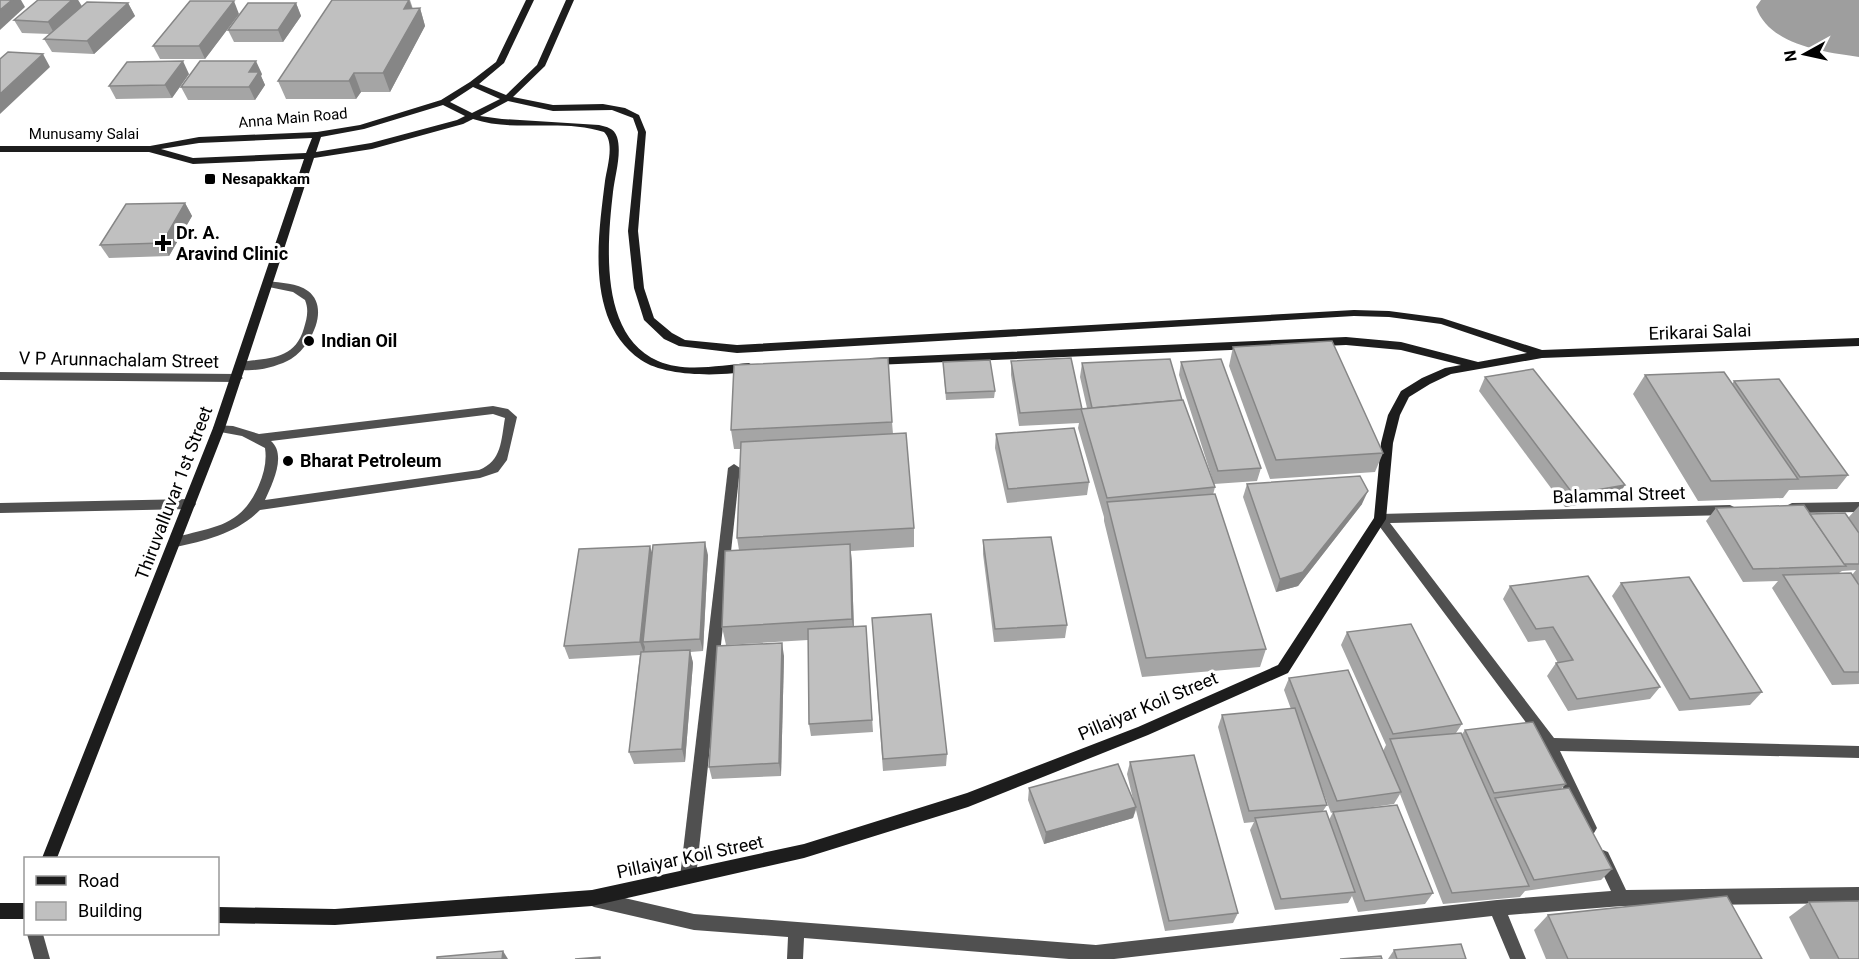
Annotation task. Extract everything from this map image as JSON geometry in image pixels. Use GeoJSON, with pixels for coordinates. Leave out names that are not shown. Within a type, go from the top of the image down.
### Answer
{"type":"FeatureCollection","features":[{"type":"Feature","properties":{"kind":"street","name":"Anna Main Road"},"geometry":{"type":"LineString","coordinates":[[148,149],[199,140],[317,135],[361,128],[444,102],[473,84],[500,63],[530,0]]}},
{"type":"Feature","properties":{"kind":"street"},"geometry":{"type":"LineString","coordinates":[[310,156],[372,146],[474,117],[506,99],[541,66],[570,0]]}},
{"type":"Feature","properties":{"kind":"street"},"geometry":{"type":"LineString","coordinates":[[473,84],[506,99],[553,108],[610,108],[631,113],[639,119],[642,132],[633,231],[639,288],[649,320],[668,336],[683,343],[737,349],[1354,313],[1389,314],[1442,321],[1542,354]]}},
{"type":"Feature","properties":{"kind":"street"},"geometry":{"type":"LineString","coordinates":[[444,102],[474,117],[490,121],[586,126],[608,130],[612,135],[614,147],[605,229],[605,277],[611,314],[618,334],[635,353],[653,363],[673,368],[764,366]]}},
{"type":"Feature","properties":{"kind":"street","name":"Thiruvalluvar 1st Street"},"geometry":{"type":"LineString","coordinates":[[49,857],[219,428],[317,135]]}},
{"type":"Feature","properties":{"kind":"street","name":"Munusamy Salai"},"geometry":{"type":"LineString","coordinates":[[0,148],[148,149],[193,161],[310,156]]}},
{"type":"Feature","properties":{"kind":"street","name":"V P Arunnachalam Street"},"geometry":{"type":"LineString","coordinates":[[0,376],[239,372],[275,363],[293,353],[306,340],[314,311],[310,300],[304,293],[268,284]]}},
{"type":"Feature","properties":{"kind":"street"},"geometry":{"type":"LineString","coordinates":[[858,362],[1346,341],[1401,346],[1479,366]]}},
{"type":"Feature","properties":{"kind":"street","name":"Erikarai Salai"},"geometry":{"type":"LineString","coordinates":[[1542,354],[1859,342]]}},
{"type":"Feature","properties":{"kind":"street","name":"Pillaiyar Koil Street"},"geometry":{"type":"LineString","coordinates":[[219,915],[335,917],[592,898],[804,852],[968,800],[1143,731],[1283,669],[1380,519],[1387,443],[1394,415],[1405,394],[1449,371],[1542,354]]}},
{"type":"Feature","properties":{"kind":"street"},"geometry":{"type":"LineString","coordinates":[[255,506],[480,474],[494,469],[503,458],[511,417],[504,412],[493,410],[260,438]]}},
{"type":"Feature","properties":{"kind":"street"},"geometry":{"type":"LineString","coordinates":[[175,542],[208,535],[233,524],[255,506],[273,460],[270,446],[260,438],[242,431],[219,428]]}},
{"type":"Feature","properties":{"kind":"street"},"geometry":{"type":"LineString","coordinates":[[688,877],[734,468]]}},
{"type":"Feature","properties":{"kind":"street"},"geometry":{"type":"LineString","coordinates":[[0,508],[190,504]]}},
{"type":"Feature","properties":{"kind":"street"},"geometry":{"type":"LineString","coordinates":[[1775,509],[1859,507]]}},
{"type":"Feature","properties":{"kind":"street","name":"Balammal Street"},"geometry":{"type":"LineString","coordinates":[[1380,519],[1739,510]]}},
{"type":"Feature","properties":{"kind":"street"},"geometry":{"type":"LineString","coordinates":[[1380,519],[1550,744],[1622,897]]}},
{"type":"Feature","properties":{"kind":"street"},"geometry":{"type":"LineString","coordinates":[[1550,744],[1859,752]]}},
{"type":"Feature","properties":{"kind":"street","name":"Pillaiyar Koil Street"},"geometry":{"type":"LineString","coordinates":[[592,898],[694,922],[1096,956],[1497,908],[1622,897],[1859,895]]}},
{"type":"Feature","properties":{"kind":"street"},"geometry":{"type":"LineString","coordinates":[[1727,897],[1738,918]]}},
{"type":"Feature","properties":{"kind":"street"},"geometry":{"type":"LineString","coordinates":[[1497,908],[1518,959]]}},
{"type":"Feature","properties":{"kind":"street"},"geometry":{"type":"LineString","coordinates":[[0,911],[24,911]]}},
{"type":"Feature","properties":{"kind":"street"},"geometry":{"type":"LineString","coordinates":[[795,959],[796,931]]}},
{"type":"Feature","properties":{"kind":"street"},"geometry":{"type":"LineString","coordinates":[[36,935],[42,959]]}},
{"type":"Feature","properties":{"kind":"shaded area"},"geometry":{"type":"Polygon","coordinates":[[[1761,0],[1859,0],[1859,57],[1814,49],[1785,38],[1763,20],[1756,7],[1761,0]]]}},
{"type":"Feature","properties":{"kind":"building"},"geometry":{"type":"Polygon","coordinates":[[[0,0],[12,0],[0,10],[0,0]]]}},
{"type":"Feature","properties":{"kind":"building"},"geometry":{"type":"Polygon","coordinates":[[[38,0],[72,0],[48,22],[14,20],[38,0]]]}},
{"type":"Feature","properties":{"kind":"building"},"geometry":{"type":"Polygon","coordinates":[[[332,0],[409,0],[404,9],[420,8],[383,73],[354,73],[349,81],[278,81],[332,0]]]}},
{"type":"Feature","properties":{"kind":"building"},"geometry":{"type":"Polygon","coordinates":[[[190,1],[234,1],[199,46],[153,46],[190,1]]]}},
{"type":"Feature","properties":{"kind":"building"},"geometry":{"type":"Polygon","coordinates":[[[87,2],[128,3],[87,41],[44,39],[87,2]]]}},
{"type":"Feature","properties":{"kind":"building"},"geometry":{"type":"Polygon","coordinates":[[[248,3],[296,3],[278,30],[228,30],[248,3]]]}},
{"type":"Feature","properties":{"kind":"building"},"geometry":{"type":"Polygon","coordinates":[[[8,52],[43,54],[0,94],[0,59],[8,52]]]}},
{"type":"Feature","properties":{"kind":"building"},"geometry":{"type":"Polygon","coordinates":[[[183,61],[165,85],[109,86],[127,62],[183,61]]]}},
{"type":"Feature","properties":{"kind":"building"},"geometry":{"type":"Polygon","coordinates":[[[200,61],[256,61],[249,72],[259,72],[249,87],[181,87],[200,61]]]}},
{"type":"Feature","properties":{"kind":"building"},"geometry":{"type":"Polygon","coordinates":[[[185,203],[162,243],[100,245],[126,204],[185,203]]]}},
{"type":"Feature","properties":{"kind":"building"},"geometry":{"type":"Polygon","coordinates":[[[1332,341],[1383,453],[1276,460],[1233,347],[1332,341]]]}},
{"type":"Feature","properties":{"kind":"building"},"geometry":{"type":"Polygon","coordinates":[[[888,358],[892,422],[731,430],[734,365],[888,358]]]}},
{"type":"Feature","properties":{"kind":"building"},"geometry":{"type":"Polygon","coordinates":[[[1071,358],[1082,409],[1020,413],[1011,361],[1071,358]]]}},
{"type":"Feature","properties":{"kind":"building"},"geometry":{"type":"Polygon","coordinates":[[[1170,359],[1182,400],[1092,408],[1082,363],[1170,359]]]}},
{"type":"Feature","properties":{"kind":"building"},"geometry":{"type":"Polygon","coordinates":[[[1221,359],[1261,468],[1218,471],[1181,362],[1221,359]]]}},
{"type":"Feature","properties":{"kind":"building"},"geometry":{"type":"Polygon","coordinates":[[[990,360],[995,391],[946,393],[943,362],[990,360]]]}},
{"type":"Feature","properties":{"kind":"building"},"geometry":{"type":"Polygon","coordinates":[[[1533,369],[1625,485],[1573,494],[1485,377],[1533,369]]]}},
{"type":"Feature","properties":{"kind":"building"},"geometry":{"type":"Polygon","coordinates":[[[1724,372],[1798,479],[1711,481],[1645,375],[1724,372]]]}},
{"type":"Feature","properties":{"kind":"building"},"geometry":{"type":"Polygon","coordinates":[[[1779,379],[1848,475],[1800,477],[1734,381],[1779,379]]]}},
{"type":"Feature","properties":{"kind":"building"},"geometry":{"type":"Polygon","coordinates":[[[1183,400],[1215,487],[1107,498],[1081,409],[1183,400]]]}},
{"type":"Feature","properties":{"kind":"building"},"geometry":{"type":"Polygon","coordinates":[[[1074,428],[1089,482],[1008,489],[996,434],[1074,428]]]}},
{"type":"Feature","properties":{"kind":"building"},"geometry":{"type":"Polygon","coordinates":[[[906,433],[914,528],[737,538],[741,442],[906,433]]]}},
{"type":"Feature","properties":{"kind":"building"},"geometry":{"type":"Polygon","coordinates":[[[1360,476],[1368,491],[1303,572],[1280,579],[1247,484],[1360,476]]]}},
{"type":"Feature","properties":{"kind":"building"},"geometry":{"type":"Polygon","coordinates":[[[1215,494],[1266,649],[1146,658],[1107,502],[1215,494]]]}},
{"type":"Feature","properties":{"kind":"building"},"geometry":{"type":"Polygon","coordinates":[[[1804,505],[1846,566],[1753,569],[1716,508],[1804,505]]]}},
{"type":"Feature","properties":{"kind":"building"},"geometry":{"type":"Polygon","coordinates":[[[1845,513],[1859,533],[1859,564],[1844,564],[1810,514],[1845,513]]]}},
{"type":"Feature","properties":{"kind":"building"},"geometry":{"type":"Polygon","coordinates":[[[1051,537],[1067,625],[995,629],[983,540],[1051,537]]]}},
{"type":"Feature","properties":{"kind":"building"},"geometry":{"type":"Polygon","coordinates":[[[705,542],[700,639],[643,642],[653,545],[705,542]]]}},
{"type":"Feature","properties":{"kind":"building"},"geometry":{"type":"Polygon","coordinates":[[[850,544],[852,619],[722,627],[725,551],[850,544]]]}},
{"type":"Feature","properties":{"kind":"building"},"geometry":{"type":"Polygon","coordinates":[[[650,546],[640,642],[564,646],[579,549],[650,546]]]}},
{"type":"Feature","properties":{"kind":"building"},"geometry":{"type":"Polygon","coordinates":[[[1851,573],[1859,585],[1859,672],[1844,672],[1783,575],[1851,573]]]}},
{"type":"Feature","properties":{"kind":"building"},"geometry":{"type":"Polygon","coordinates":[[[1588,576],[1660,687],[1577,699],[1556,663],[1573,660],[1553,627],[1536,629],[1510,586],[1588,576]]]}},
{"type":"Feature","properties":{"kind":"building"},"geometry":{"type":"Polygon","coordinates":[[[1689,577],[1762,692],[1690,699],[1621,583],[1689,577]]]}},
{"type":"Feature","properties":{"kind":"building"},"geometry":{"type":"Polygon","coordinates":[[[931,614],[947,754],[883,759],[872,618],[931,614]]]}},
{"type":"Feature","properties":{"kind":"building"},"geometry":{"type":"Polygon","coordinates":[[[1411,624],[1462,724],[1393,734],[1347,632],[1411,624]]]}},
{"type":"Feature","properties":{"kind":"building"},"geometry":{"type":"Polygon","coordinates":[[[866,626],[872,720],[809,724],[808,629],[866,626]]]}},
{"type":"Feature","properties":{"kind":"building"},"geometry":{"type":"Polygon","coordinates":[[[782,643],[779,763],[709,767],[717,646],[782,643]]]}},
{"type":"Feature","properties":{"kind":"building"},"geometry":{"type":"Polygon","coordinates":[[[690,650],[682,749],[629,752],[641,652],[690,650]]]}},
{"type":"Feature","properties":{"kind":"building"},"geometry":{"type":"Polygon","coordinates":[[[1348,670],[1401,792],[1337,801],[1289,678],[1348,670]]]}},
{"type":"Feature","properties":{"kind":"building"},"geometry":{"type":"Polygon","coordinates":[[[1295,708],[1327,805],[1249,811],[1222,715],[1295,708]]]}},
{"type":"Feature","properties":{"kind":"building"},"geometry":{"type":"Polygon","coordinates":[[[1533,722],[1566,784],[1494,793],[1465,730],[1533,722]]]}},
{"type":"Feature","properties":{"kind":"building"},"geometry":{"type":"Polygon","coordinates":[[[1461,733],[1529,886],[1452,893],[1390,739],[1461,733]]]}},
{"type":"Feature","properties":{"kind":"building"},"geometry":{"type":"Polygon","coordinates":[[[1194,755],[1238,913],[1169,921],[1130,762],[1194,755]]]}},
{"type":"Feature","properties":{"kind":"building"},"geometry":{"type":"Polygon","coordinates":[[[1118,764],[1136,807],[1046,832],[1029,788],[1118,764]]]}},
{"type":"Feature","properties":{"kind":"building"},"geometry":{"type":"Polygon","coordinates":[[[1569,788],[1612,869],[1534,880],[1495,798],[1569,788]]]}},
{"type":"Feature","properties":{"kind":"building"},"geometry":{"type":"Polygon","coordinates":[[[1397,805],[1433,893],[1365,901],[1333,812],[1397,805]]]}},
{"type":"Feature","properties":{"kind":"building"},"geometry":{"type":"Polygon","coordinates":[[[1326,811],[1355,892],[1281,899],[1255,818],[1326,811]]]}},
{"type":"Feature","properties":{"kind":"building"},"geometry":{"type":"Polygon","coordinates":[[[1727,896],[1762,959],[1568,959],[1548,915],[1727,896]]]}},
{"type":"Feature","properties":{"kind":"building"},"geometry":{"type":"Polygon","coordinates":[[[1859,901],[1859,959],[1839,959],[1809,902],[1859,901]]]}},
{"type":"Feature","properties":{"kind":"building"},"geometry":{"type":"Polygon","coordinates":[[[1461,944],[1466,959],[1397,959],[1394,950],[1461,944]]]}},
{"type":"Feature","properties":{"kind":"building"},"geometry":{"type":"Polygon","coordinates":[[[503,951],[502,959],[437,959],[437,957],[503,951]]]}},
{"type":"Feature","properties":{"kind":"building"},"geometry":{"type":"Polygon","coordinates":[[[1381,956],[1382,959],[1340,959],[1381,956]]]}},
{"type":"Feature","properties":{"kind":"building"},"geometry":{"type":"Polygon","coordinates":[[[600,957],[600,959],[575,959],[600,957]]]}},
{"type":"Feature","properties":{"kind":"place","name":"Nesapakkam"},"geometry":{"type":"Point","coordinates":[210,179]}},
{"type":"Feature","properties":{"kind":"place","name":"Dr. A. Aravind Clinic"},"geometry":{"type":"Point","coordinates":[163,243]}},
{"type":"Feature","properties":{"kind":"place","name":"Indian Oil"},"geometry":{"type":"Point","coordinates":[309,341]}},
{"type":"Feature","properties":{"kind":"place","name":"Bharat Petroleum"},"geometry":{"type":"Point","coordinates":[288,461]}}]}
